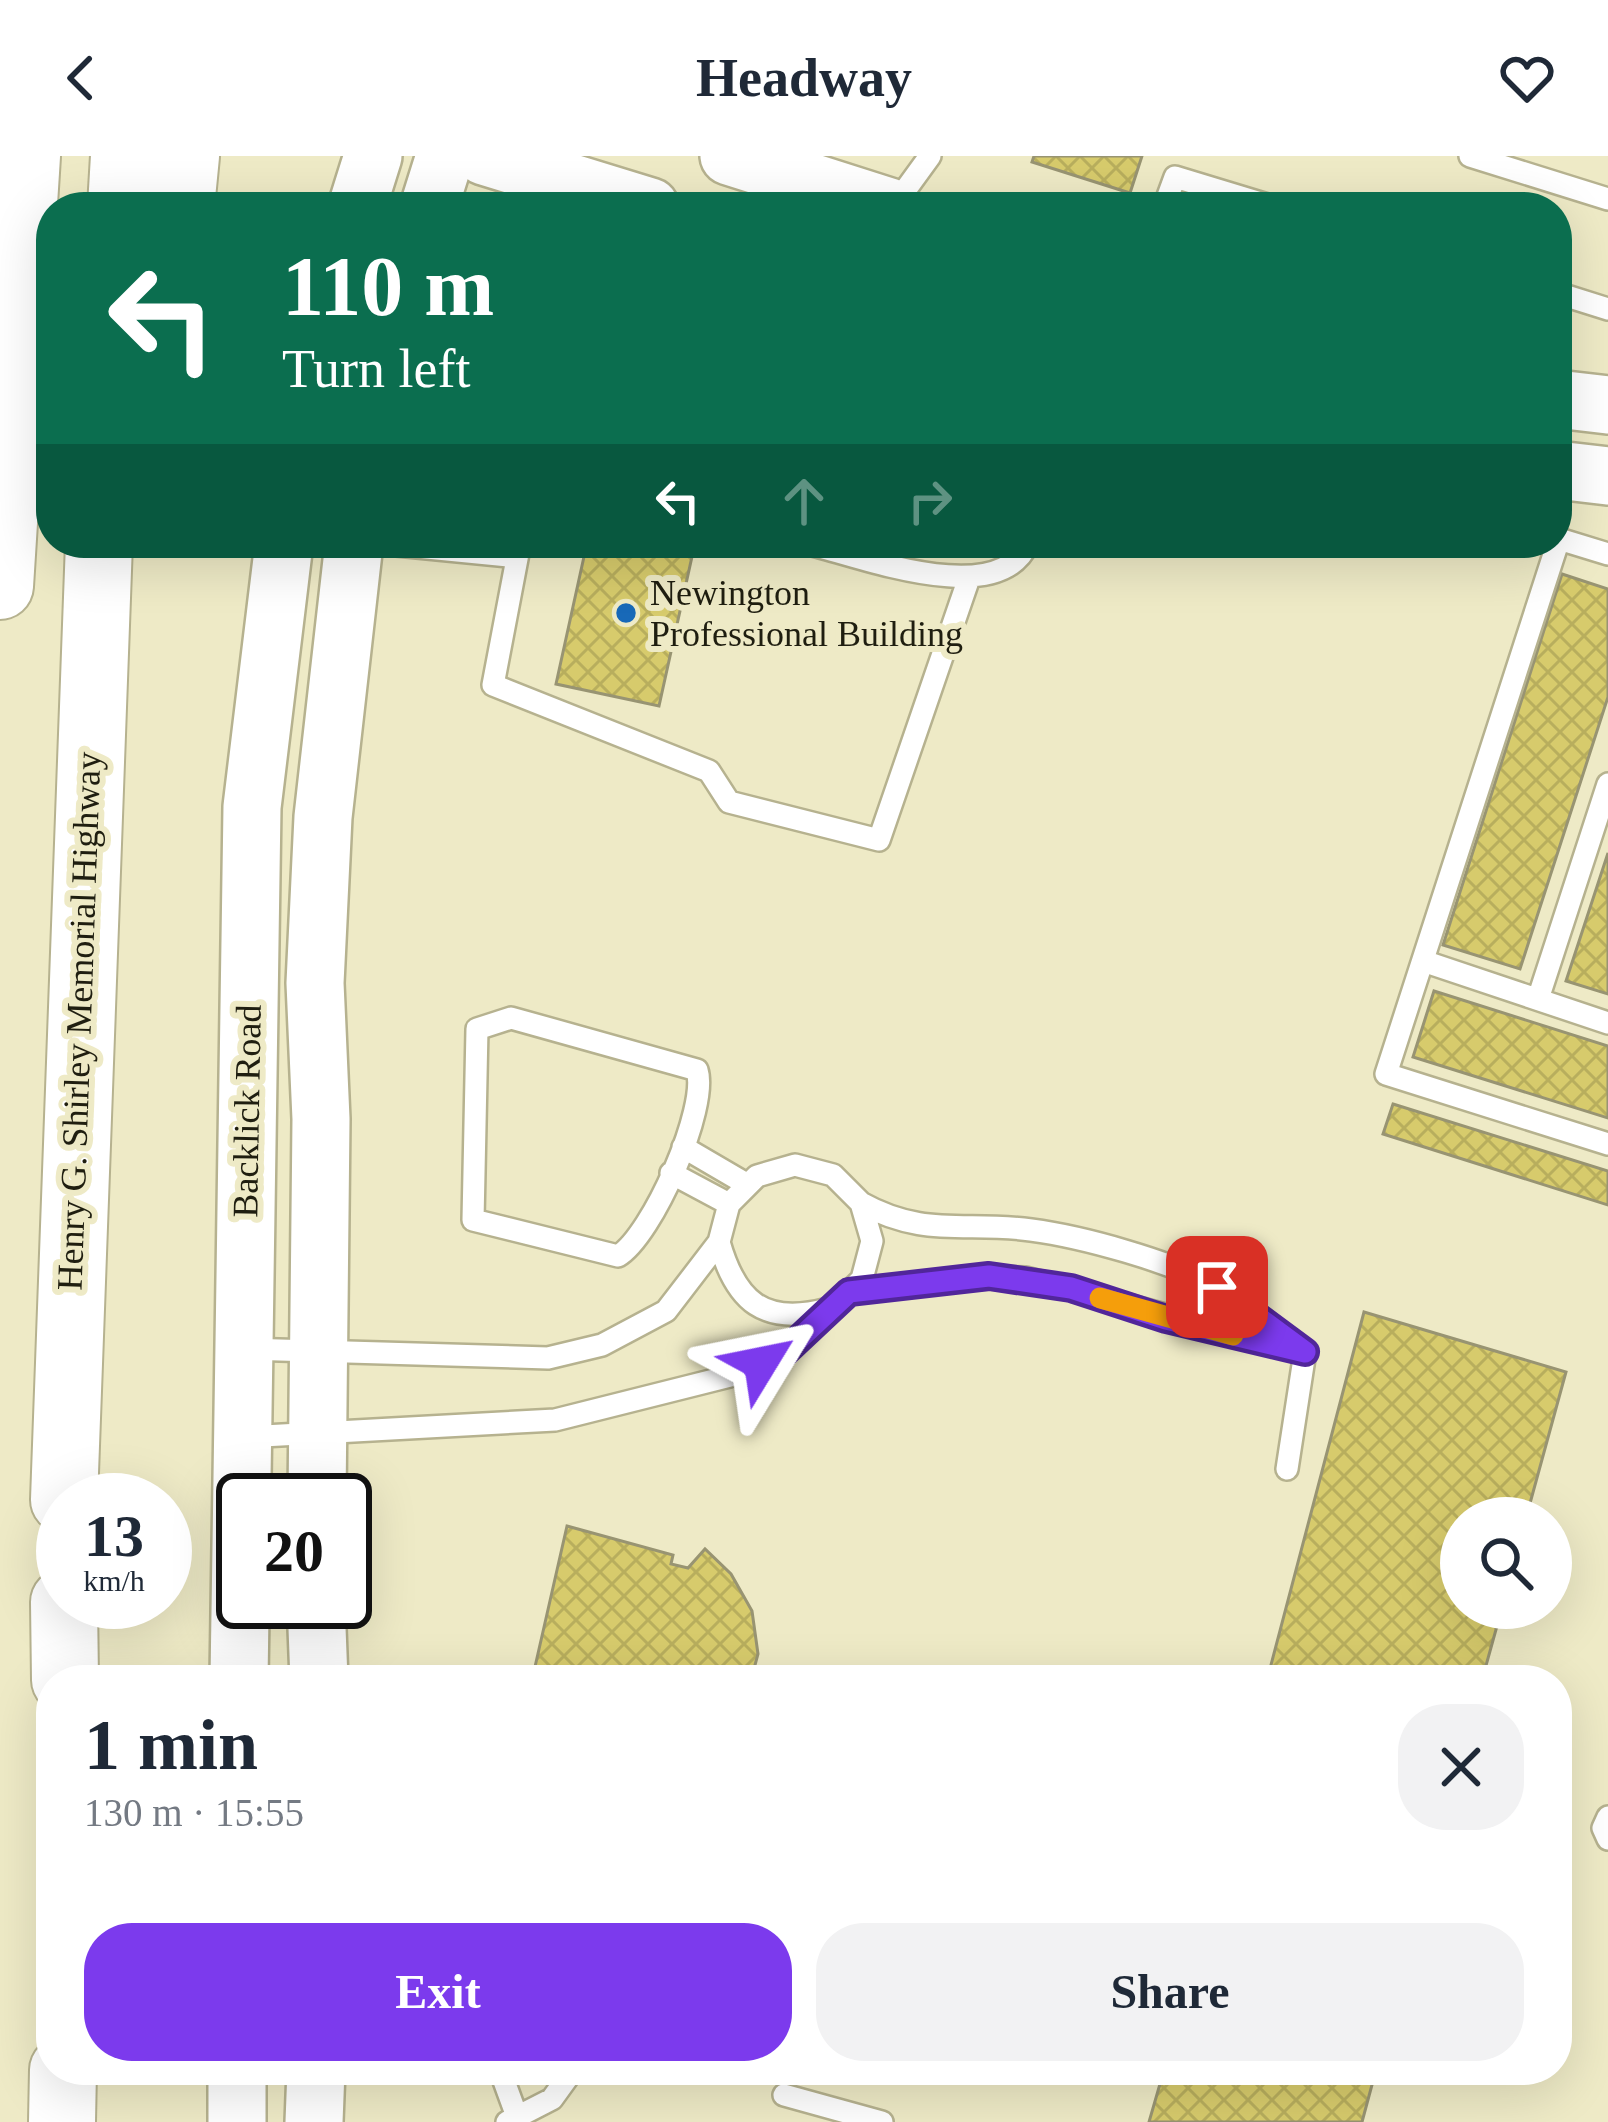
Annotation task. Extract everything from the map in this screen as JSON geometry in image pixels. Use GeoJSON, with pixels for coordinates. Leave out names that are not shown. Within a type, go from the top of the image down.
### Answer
{"type":"FeatureCollection","features":[{"type":"Feature","properties":{"kind":"highway"},"geometry":{"type":"LineString","coordinates":[[0,586],[27,156]]}},
{"type":"Feature","properties":{"kind":"highway"},"geometry":{"type":"LineString","coordinates":[[122,192],[124,156]]}},
{"type":"Feature","properties":{"kind":"highway"},"geometry":{"type":"LineString","coordinates":[[182,192],[186,156]]}},
{"type":"Feature","properties":{"kind":"highway","name":"Henry G. Shirley Memorial Highway"},"geometry":{"type":"LineString","coordinates":[[65,1473],[97,558]]}},
{"type":"Feature","properties":{"kind":"highway"},"geometry":{"type":"LineString","coordinates":[[83,878],[135,558]]}},
{"type":"Feature","properties":{"kind":"highway"},"geometry":{"type":"LineString","coordinates":[[64,1629],[65,1665]]}},
{"type":"Feature","properties":{"kind":"highway"},"geometry":{"type":"LineString","coordinates":[[62,2122],[63,2085]]}},
{"type":"Feature","properties":{"kind":"main road"},"geometry":{"type":"LineString","coordinates":[[362,192],[373,156]]}},
{"type":"Feature","properties":{"kind":"main road"},"geometry":{"type":"LineString","coordinates":[[434,192],[445,156]]}},
{"type":"Feature","properties":{"kind":"main road"},"geometry":{"type":"LineString","coordinates":[[484,156],[601,192]]}},
{"type":"Feature","properties":{"kind":"main road"},"geometry":{"type":"LineString","coordinates":[[729,156],[819,170],[862,192]]}},
{"type":"Feature","properties":{"kind":"main road"},"geometry":{"type":"LineString","coordinates":[[1572,401],[1608,405]]}},
{"type":"Feature","properties":{"kind":"main road"},"geometry":{"type":"LineString","coordinates":[[1572,472],[1608,476]]}},
{"type":"Feature","properties":{"kind":"main road","name":"Backlick Road"},"geometry":{"type":"LineString","coordinates":[[239,1665],[252,806],[282,558]]}},
{"type":"Feature","properties":{"kind":"main road","name":"Backlick Road"},"geometry":{"type":"LineString","coordinates":[[318,1473],[321,1351],[315,983],[323,817],[352,558]]}},
{"type":"Feature","properties":{"kind":"main road"},"geometry":{"type":"LineString","coordinates":[[317,1629],[318,1665]]}},
{"type":"Feature","properties":{"kind":"main road"},"geometry":{"type":"LineString","coordinates":[[237,2085],[237,2122]]}},
{"type":"Feature","properties":{"kind":"main road"},"geometry":{"type":"LineString","coordinates":[[314,2122],[315,2085]]}},
{"type":"Feature","properties":{"kind":"lane"},"geometry":{"type":"LineString","coordinates":[[902,192],[929,156]]}},
{"type":"Feature","properties":{"kind":"lane"},"geometry":{"type":"LineString","coordinates":[[1470,156],[1608,199]]}},
{"type":"Feature","properties":{"kind":"lane"},"geometry":{"type":"LineString","coordinates":[[1170,192],[1175,177],[1224,192]]}},
{"type":"Feature","properties":{"kind":"lane"},"geometry":{"type":"LineString","coordinates":[[1572,298],[1608,309]]}},
{"type":"Feature","properties":{"kind":"lane"},"geometry":{"type":"LineString","coordinates":[[1572,543],[1608,554]]}},
{"type":"Feature","properties":{"kind":"lane"},"geometry":{"type":"LineString","coordinates":[[517,558],[493,685],[709,771],[729,802],[879,840],[969,578]]}},
{"type":"Feature","properties":{"kind":"lane"},"geometry":{"type":"LineString","coordinates":[[876,558],[969,578],[992,577],[1018,558]]}},
{"type":"Feature","properties":{"kind":"lane"},"geometry":{"type":"LineString","coordinates":[[1553,558],[1386,1074],[1608,1144]]}},
{"type":"Feature","properties":{"kind":"lane"},"geometry":{"type":"LineString","coordinates":[[1538,999],[1608,784]]}},
{"type":"Feature","properties":{"kind":"lane"},"geometry":{"type":"LineString","coordinates":[[1423,961],[1608,1023]]}},
{"type":"Feature","properties":{"kind":"lane"},"geometry":{"type":"LineString","coordinates":[[511,1018],[697,1070],[701,1084],[671,1173],[648,1223],[618,1256],[473,1220],[477,1029],[511,1018]]}},
{"type":"Feature","properties":{"kind":"lane"},"geometry":{"type":"LineString","coordinates":[[683,1147],[748,1185]]}},
{"type":"Feature","properties":{"kind":"lane"},"geometry":{"type":"LineString","coordinates":[[244,1348],[548,1358],[602,1345],[666,1310],[719,1242],[729,1204],[757,1175],[795,1165],[833,1175],[861,1203],[889,1219],[928,1227],[1026,1229],[1062,1235],[1180,1272],[1217,1287],[1305,1352]]}},
{"type":"Feature","properties":{"kind":"lane"},"geometry":{"type":"LineString","coordinates":[[671,1173],[729,1204]]}},
{"type":"Feature","properties":{"kind":"lane"},"geometry":{"type":"LineString","coordinates":[[244,1437],[319,1437],[554,1420],[753,1367],[785,1352],[862,1279],[872,1241],[861,1203]]}},
{"type":"Feature","properties":{"kind":"lane"},"geometry":{"type":"LineString","coordinates":[[719,1242],[730,1280],[758,1308],[796,1318],[842,1300],[989,1276],[1026,1278],[1305,1352]]}},
{"type":"Feature","properties":{"kind":"lane"},"geometry":{"type":"LineString","coordinates":[[1287,1469],[1305,1352]]}},
{"type":"Feature","properties":{"kind":"lane"},"geometry":{"type":"LineString","coordinates":[[1608,1817],[1603,1828],[1608,1839]]}},
{"type":"Feature","properties":{"kind":"lane"},"geometry":{"type":"LineString","coordinates":[[504,2085],[514,2120],[552,2099],[562,2085]]}},
{"type":"Feature","properties":{"kind":"lane"},"geometry":{"type":"LineString","coordinates":[[784,2095],[882,2122]]}},
{"type":"Feature","properties":{"kind":"building"},"geometry":{"type":"Polygon","coordinates":[[[1034,156],[1142,156],[1130,192],[1032,162],[1034,156]]]}},
{"type":"Feature","properties":{"kind":"building","name":"Newington Professional Building"},"geometry":{"type":"Polygon","coordinates":[[[584,558],[692,558],[659,706],[556,684],[584,558]]]}},
{"type":"Feature","properties":{"kind":"building"},"geometry":{"type":"Polygon","coordinates":[[[1562,574],[1608,589],[1608,697],[1520,969],[1443,945],[1562,574]]]}},
{"type":"Feature","properties":{"kind":"building"},"geometry":{"type":"Polygon","coordinates":[[[1608,853],[1608,994],[1566,981],[1608,853]]]}},
{"type":"Feature","properties":{"kind":"building"},"geometry":{"type":"Polygon","coordinates":[[[1434,991],[1608,1046],[1608,1118],[1413,1057],[1434,991]]]}},
{"type":"Feature","properties":{"kind":"building"},"geometry":{"type":"Polygon","coordinates":[[[1393,1104],[1608,1171],[1608,1205],[1383,1134],[1393,1104]]]}},
{"type":"Feature","properties":{"kind":"building"},"geometry":{"type":"Polygon","coordinates":[[[1364,1312],[1566,1372],[1532,1497],[1440,1497],[1440,1629],[1496,1629],[1486,1665],[1271,1665],[1364,1312]]]}},
{"type":"Feature","properties":{"kind":"building"},"geometry":{"type":"Polygon","coordinates":[[[567,1526],[673,1555],[671,1564],[688,1568],[705,1549],[731,1574],[752,1611],[755,1665],[535,1665],[567,1526]]]}},
{"type":"Feature","properties":{"kind":"building"},"geometry":{"type":"Polygon","coordinates":[[[1160,2085],[1372,2085],[1362,2122],[1149,2122],[1160,2085]]]}},
{"type":"Feature","properties":{"kind":"slow traffic"},"geometry":{"type":"LineString","coordinates":[[1100,1298],[1233,1335]]}},
{"type":"Feature","properties":{"kind":"place","name":"Newington Professional Building"},"geometry":{"type":"Point","coordinates":[626,613]}},
{"type":"Feature","properties":{"kind":"route"},"geometry":{"type":"LineString","coordinates":[[761,1363],[785,1352],[849,1292],[989,1276],[1071,1288],[1166,1319],[1305,1352],[1217,1287]]}}]}
